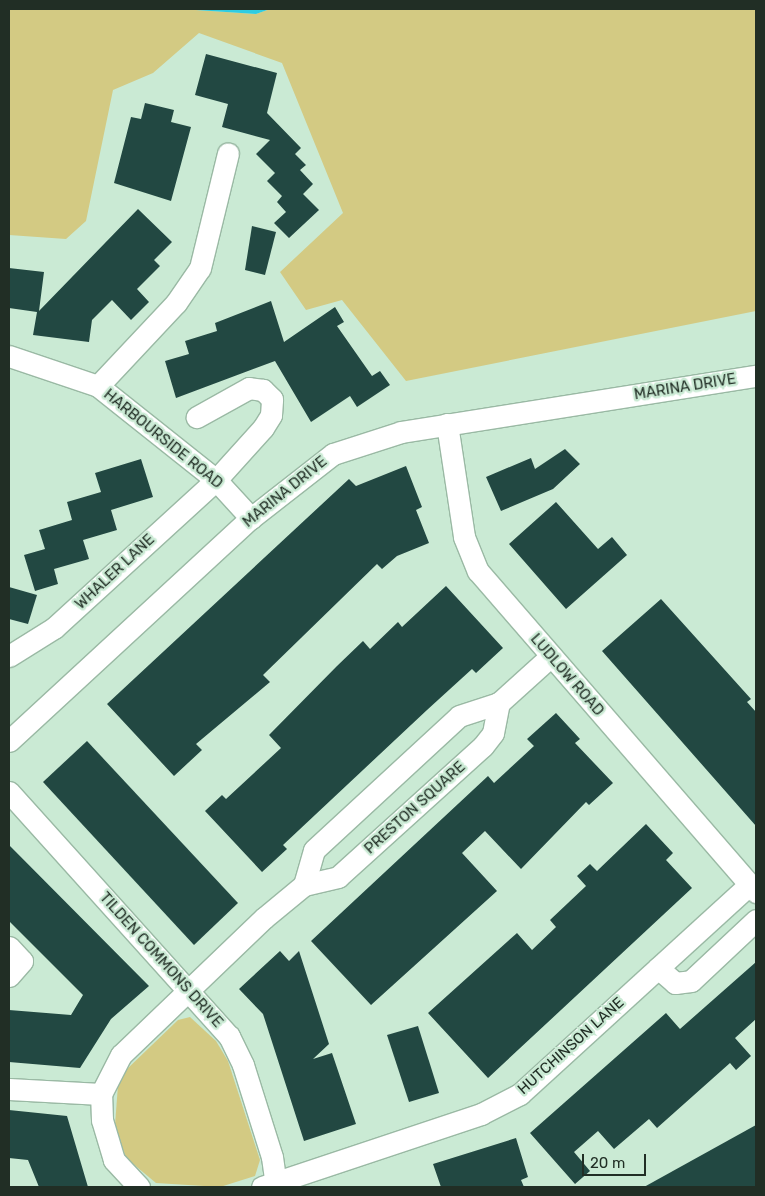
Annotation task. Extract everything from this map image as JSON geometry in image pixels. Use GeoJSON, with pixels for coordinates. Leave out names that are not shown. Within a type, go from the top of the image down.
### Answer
{"type":"FeatureCollection","features":[{"type":"Feature","properties":{"kind":"street"},"geometry":{"type":"LineString","coordinates":[[98,386],[176,303],[200,268],[228,154]]}},
{"type":"Feature","properties":{"kind":"street","name":"HARBOURSIDE ROAD"},"geometry":{"type":"LineString","coordinates":[[9,356],[98,386],[216,480],[251,518]]}},
{"type":"Feature","properties":{"kind":"street","name":"MARINA DRIVE"},"geometry":{"type":"LineString","coordinates":[[9,741],[251,518],[333,454],[401,432],[756,376]]}},
{"type":"Feature","properties":{"kind":"street","name":"WHALER LANE"},"geometry":{"type":"LineString","coordinates":[[9,656],[54,628],[216,480],[263,428],[271,415],[272,399],[263,390],[249,388],[197,416]]}},
{"type":"Feature","properties":{"kind":"street","name":"LUDLOW ROAD"},"geometry":{"type":"LineString","coordinates":[[447,424],[470,556],[551,656],[753,888]]}},
{"type":"Feature","properties":{"kind":"street"},"geometry":{"type":"LineString","coordinates":[[304,885],[314,850],[459,716],[499,703],[551,656]]}},
{"type":"Feature","properties":{"kind":"street","name":"PRESTON SQUARE"},"geometry":{"type":"LineString","coordinates":[[102,1094],[121,1056],[304,885],[338,877],[483,746],[493,733],[499,703]]}},
{"type":"Feature","properties":{"kind":"street","name":"TILDEN COMMONS DRIVE"},"geometry":{"type":"LineString","coordinates":[[9,792],[191,991],[229,1036],[243,1065],[273,1186]]}},
{"type":"Feature","properties":{"kind":"street","name":"HUTCHINSON LANE"},"geometry":{"type":"LineString","coordinates":[[273,1186],[500,1106],[520,1094],[658,968],[753,888]]}},
{"type":"Feature","properties":{"kind":"street"},"geometry":{"type":"LineString","coordinates":[[658,968],[675,983],[691,981],[756,920]]}},
{"type":"Feature","properties":{"kind":"street"},"geometry":{"type":"LineString","coordinates":[[9,947],[22,961],[9,976]]}},
{"type":"Feature","properties":{"kind":"street"},"geometry":{"type":"LineString","coordinates":[[9,1089],[102,1094],[106,1140],[130,1185]]}},
{"type":"Feature","properties":{"kind":"shaded area"},"geometry":{"type":"Polygon","coordinates":[[[9,9],[181,9],[256,14],[270,9],[756,9],[756,311],[406,381],[342,300],[306,310],[280,272],[343,213],[282,63],[199,33],[153,73],[113,90],[86,221],[66,239],[9,235],[9,9]]]}},
{"type":"Feature","properties":{"kind":"shaded area"},"geometry":{"type":"Polygon","coordinates":[[[190,1017],[216,1041],[228,1061],[260,1160],[255,1176],[220,1187],[156,1183],[126,1158],[115,1125],[118,1085],[126,1070],[178,1020],[190,1017]]]}},
{"type":"Feature","properties":{"kind":"water"},"geometry":{"type":"Polygon","coordinates":[[[181,9],[270,9],[256,14],[181,9]]]}},
{"type":"Feature","properties":{"kind":"building"},"geometry":{"type":"Polygon","coordinates":[[[206,54],[277,73],[267,113],[301,148],[295,154],[306,165],[300,170],[313,184],[303,194],[319,210],[289,238],[274,223],[286,212],[277,202],[282,196],[267,181],[275,173],[256,154],[270,140],[222,127],[228,104],[195,95],[206,54]]]}},
{"type":"Feature","properties":{"kind":"building"},"geometry":{"type":"Polygon","coordinates":[[[145,103],[174,110],[171,122],[191,127],[171,201],[114,183],[131,117],[141,119],[145,103]]]}},
{"type":"Feature","properties":{"kind":"building"},"geometry":{"type":"Polygon","coordinates":[[[138,209],[172,242],[154,260],[160,266],[137,289],[149,302],[131,320],[112,300],[92,320],[89,342],[33,335],[37,312],[9,308],[9,268],[44,272],[39,311],[138,209]]]}},
{"type":"Feature","properties":{"kind":"building"},"geometry":{"type":"Polygon","coordinates":[[[252,226],[276,232],[265,275],[245,270],[252,226]]]}},
{"type":"Feature","properties":{"kind":"building"},"geometry":{"type":"Polygon","coordinates":[[[271,301],[284,342],[335,307],[344,322],[337,326],[372,376],[380,371],[390,385],[357,407],[350,396],[311,422],[275,361],[176,398],[165,361],[189,354],[185,341],[217,331],[215,323],[271,301]]]}},
{"type":"Feature","properties":{"kind":"building"},"geometry":{"type":"Polygon","coordinates":[[[565,449],[580,464],[553,489],[501,511],[486,477],[531,458],[535,469],[565,449]]]}},
{"type":"Feature","properties":{"kind":"building"},"geometry":{"type":"Polygon","coordinates":[[[141,459],[153,497],[111,510],[117,530],[83,540],[89,559],[54,569],[58,584],[35,591],[24,555],[45,549],[39,530],[72,520],[67,502],[101,492],[95,473],[141,459]]]}},
{"type":"Feature","properties":{"kind":"building"},"geometry":{"type":"Polygon","coordinates":[[[406,466],[422,507],[416,510],[429,543],[397,556],[382,569],[377,564],[263,675],[270,682],[196,744],[202,750],[174,776],[107,704],[349,479],[356,486],[406,466]]]}},
{"type":"Feature","properties":{"kind":"building"},"geometry":{"type":"Polygon","coordinates":[[[556,502],[598,549],[612,537],[627,555],[566,609],[509,544],[556,502]]]}},
{"type":"Feature","properties":{"kind":"building"},"geometry":{"type":"Polygon","coordinates":[[[446,586],[503,648],[476,673],[472,669],[427,710],[283,845],[287,849],[262,872],[205,811],[222,795],[226,799],[281,748],[269,735],[363,641],[370,649],[398,622],[402,627],[446,586]]]}},
{"type":"Feature","properties":{"kind":"building"},"geometry":{"type":"Polygon","coordinates":[[[9,587],[37,595],[28,624],[9,619],[9,587]]]}},
{"type":"Feature","properties":{"kind":"building"},"geometry":{"type":"Polygon","coordinates":[[[661,599],[751,699],[747,702],[756,712],[756,826],[602,651],[661,599]]]}},
{"type":"Feature","properties":{"kind":"building"},"geometry":{"type":"Polygon","coordinates":[[[556,713],[580,739],[575,743],[613,783],[589,805],[586,802],[521,869],[485,831],[462,853],[497,891],[371,1005],[311,941],[488,776],[494,783],[534,746],[527,739],[556,713]]]}},
{"type":"Feature","properties":{"kind":"building"},"geometry":{"type":"Polygon","coordinates":[[[87,741],[238,903],[194,945],[43,782],[87,741]]]}},
{"type":"Feature","properties":{"kind":"building"},"geometry":{"type":"Polygon","coordinates":[[[646,824],[673,853],[666,860],[692,888],[488,1078],[428,1013],[517,933],[532,950],[556,927],[550,920],[586,886],[577,876],[590,864],[597,871],[646,824]]]}},
{"type":"Feature","properties":{"kind":"building"},"geometry":{"type":"Polygon","coordinates":[[[9,845],[149,986],[111,1019],[80,1068],[9,1062],[9,1010],[71,1015],[83,995],[9,921],[9,845]]]}},
{"type":"Feature","properties":{"kind":"building"},"geometry":{"type":"Polygon","coordinates":[[[280,951],[289,961],[299,951],[329,1044],[313,1059],[332,1053],[356,1124],[304,1141],[263,1014],[239,989],[280,951]]]}},
{"type":"Feature","properties":{"kind":"building"},"geometry":{"type":"Polygon","coordinates":[[[756,962],[756,1019],[735,1038],[751,1056],[736,1070],[730,1063],[657,1128],[649,1119],[614,1149],[598,1131],[574,1152],[590,1171],[575,1184],[530,1133],[666,1013],[680,1029],[756,962]]]}},
{"type":"Feature","properties":{"kind":"building"},"geometry":{"type":"Polygon","coordinates":[[[418,1026],[439,1093],[409,1102],[387,1035],[418,1026]]]}},
{"type":"Feature","properties":{"kind":"building"},"geometry":{"type":"Polygon","coordinates":[[[9,1110],[67,1116],[88,1187],[39,1187],[28,1160],[9,1158],[9,1110]]]}},
{"type":"Feature","properties":{"kind":"building"},"geometry":{"type":"Polygon","coordinates":[[[756,1125],[756,1187],[644,1187],[756,1125]]]}},
{"type":"Feature","properties":{"kind":"building"},"geometry":{"type":"Polygon","coordinates":[[[516,1138],[528,1177],[521,1180],[524,1187],[441,1187],[433,1164],[516,1138]]]}}]}
